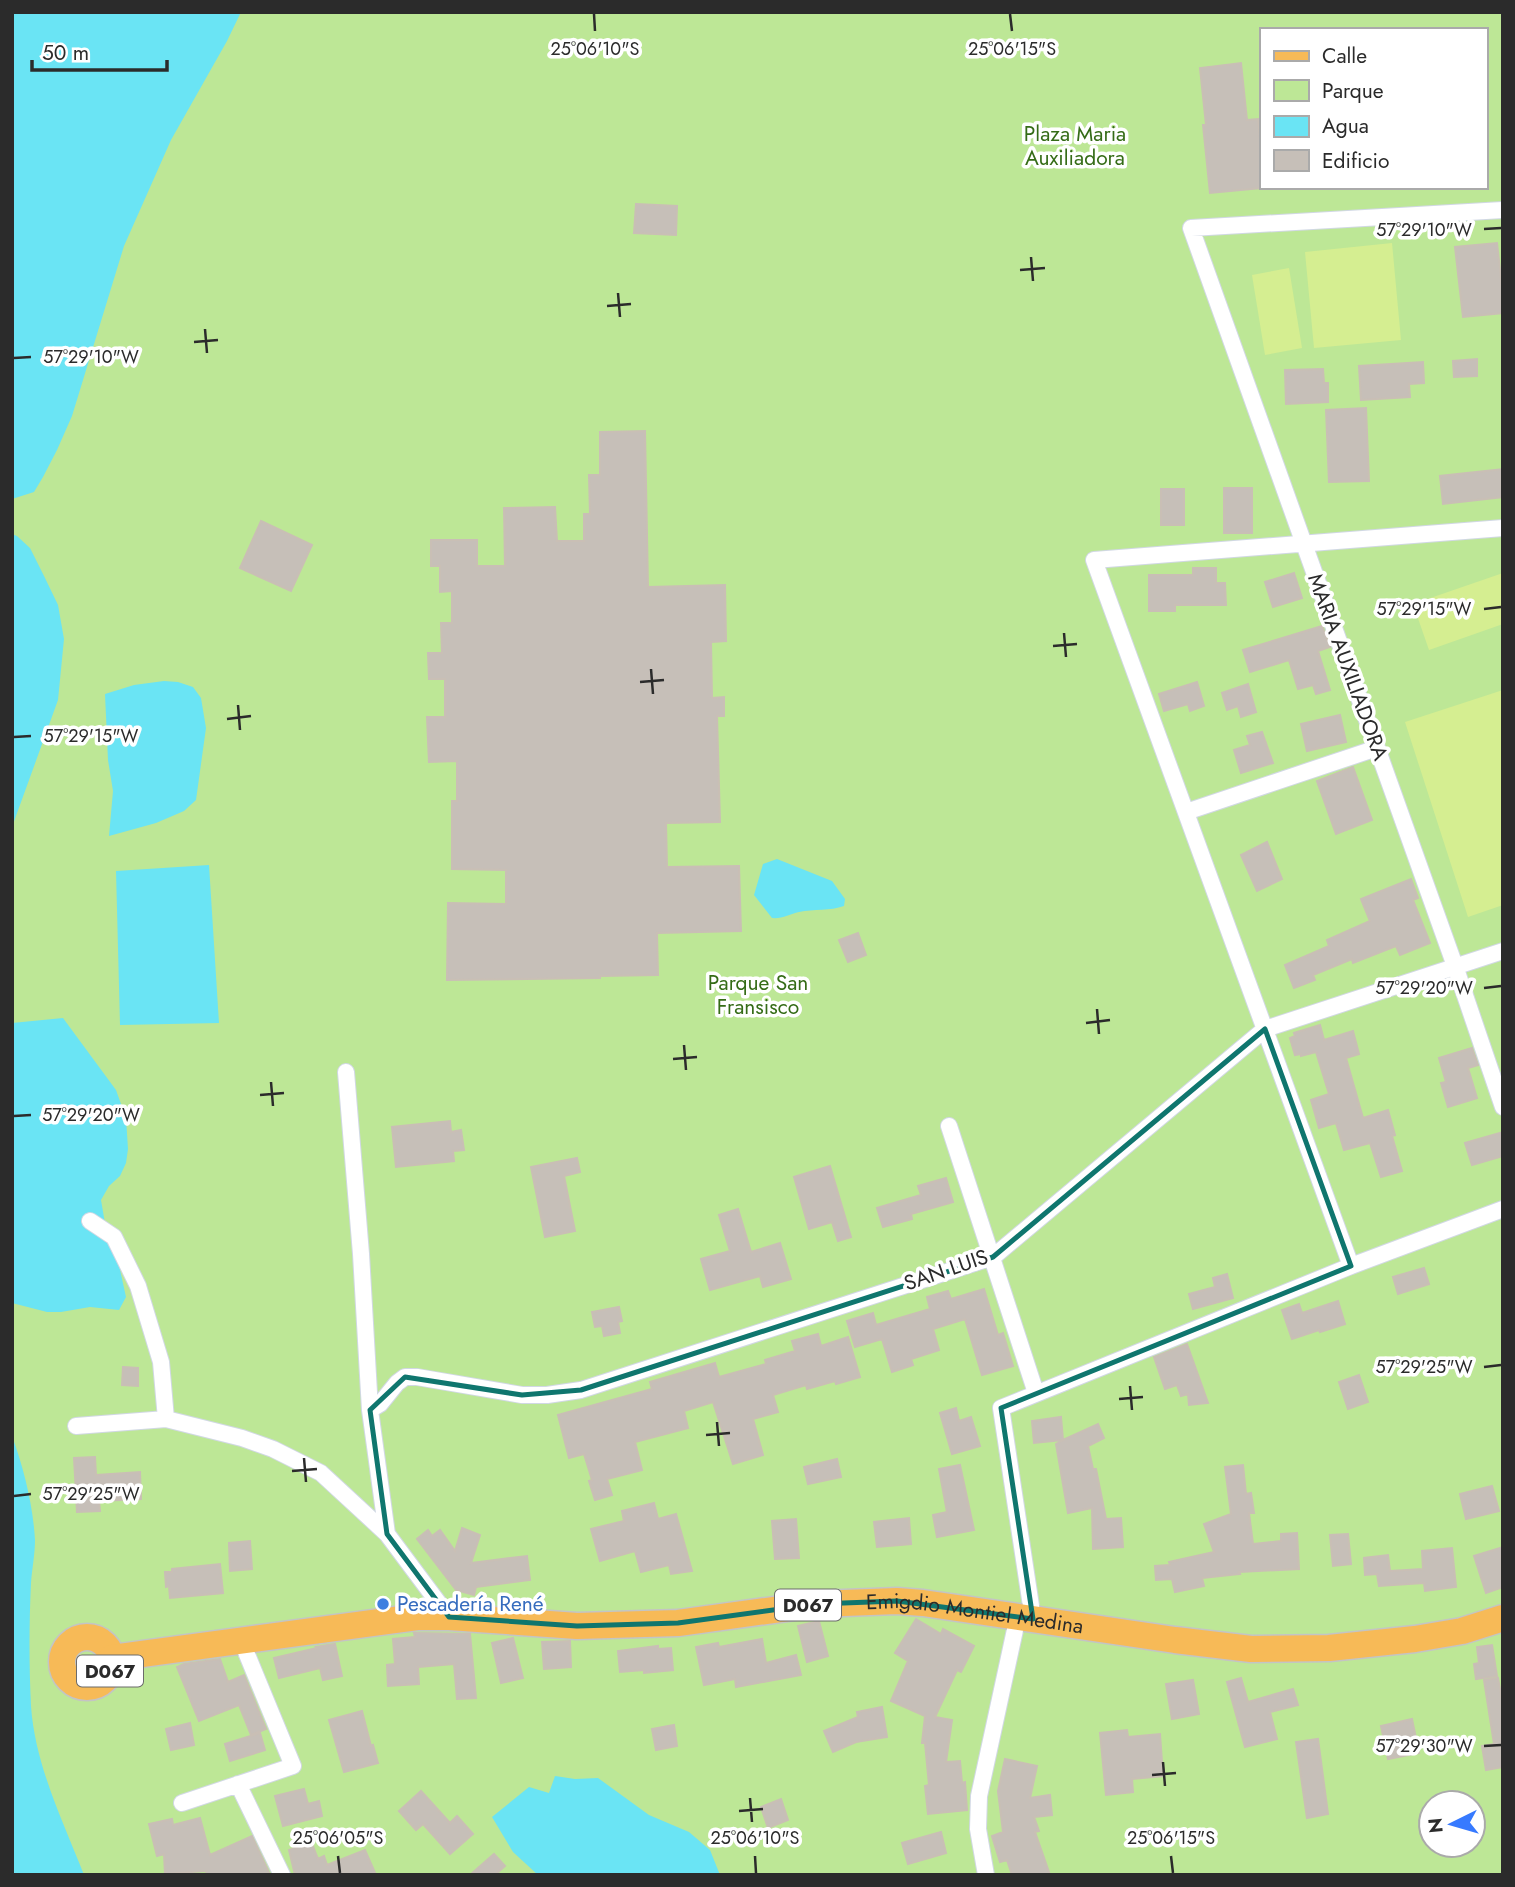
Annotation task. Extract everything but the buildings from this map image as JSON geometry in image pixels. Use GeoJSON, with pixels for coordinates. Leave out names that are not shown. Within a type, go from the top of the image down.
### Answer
{"type":"FeatureCollection","features":[{"type":"Feature","properties":{"kind":"main road","name":"Emigdio Montiel Medina"},"geometry":{"type":"LineString","coordinates":[[112,1658],[417,1617],[577,1626],[678,1623],[817,1604],[897,1601],[1251,1649],[1338,1647],[1415,1639],[1462,1631],[1503,1618]]}},
{"type":"Feature","properties":{"kind":"street","name":"MARIA AUXILIADORA"},"geometry":{"type":"LineString","coordinates":[[1503,210],[1191,228],[1455,965],[1503,1107]]}},
{"type":"Feature","properties":{"kind":"street"},"geometry":{"type":"LineString","coordinates":[[1351,1266],[1094,560],[1503,528]]}},
{"type":"Feature","properties":{"kind":"street"},"geometry":{"type":"LineString","coordinates":[[1186,812],[1377,748]]}},
{"type":"Feature","properties":{"kind":"street","name":"SAN LUIS"},"geometry":{"type":"LineString","coordinates":[[370,1410],[380,1404],[405,1377],[522,1395],[547,1395],[581,1390],[993,1256],[1265,1029],[1503,951]]}},
{"type":"Feature","properties":{"kind":"street"},"geometry":{"type":"LineString","coordinates":[[346,1072],[370,1410],[387,1535]]}},
{"type":"Feature","properties":{"kind":"street"},"geometry":{"type":"LineString","coordinates":[[950,1126],[1034,1387]]}},
{"type":"Feature","properties":{"kind":"street"},"geometry":{"type":"LineString","coordinates":[[986,1875],[978,1829],[979,1796],[1026,1617],[1001,1408],[1034,1387],[1503,1209]]}},
{"type":"Feature","properties":{"kind":"street"},"geometry":{"type":"LineString","coordinates":[[90,1221],[114,1237],[138,1286],[161,1362],[166,1419]]}},
{"type":"Feature","properties":{"kind":"street"},"geometry":{"type":"LineString","coordinates":[[76,1426],[166,1419],[242,1438],[321,1473],[387,1535],[449,1617]]}},
{"type":"Feature","properties":{"kind":"street"},"geometry":{"type":"LineString","coordinates":[[182,1803],[293,1766],[241,1640]]}},
{"type":"Feature","properties":{"kind":"street"},"geometry":{"type":"LineString","coordinates":[[238,1784],[282,1875]]}},
{"type":"Feature","properties":{"kind":"highlighted area"},"geometry":{"type":"Polygon","coordinates":[[[1265,1029],[1351,1266],[1001,1408],[1033,1619],[897,1601],[817,1604],[678,1623],[577,1626],[449,1617],[387,1534],[370,1410],[405,1377],[522,1395],[581,1390],[993,1257],[1265,1029]]]}},
{"type":"Feature","properties":{"kind":"green space","name":"Parque San Fransisco"},"geometry":{"type":"Polygon","coordinates":[[[21,12],[1503,12],[1503,1875],[12,1875],[12,20],[21,12]]]}},
{"type":"Feature","properties":{"kind":"green space"},"geometry":{"type":"Polygon","coordinates":[[[1392,243],[1401,340],[1314,348],[1305,252],[1392,243]]]}},
{"type":"Feature","properties":{"kind":"green space"},"geometry":{"type":"Polygon","coordinates":[[[1289,268],[1302,348],[1265,355],[1252,275],[1289,268]]]}},
{"type":"Feature","properties":{"kind":"green space"},"geometry":{"type":"Polygon","coordinates":[[[1503,573],[1503,624],[1429,650],[1413,604],[1503,573]]]}},
{"type":"Feature","properties":{"kind":"green space"},"geometry":{"type":"Polygon","coordinates":[[[1503,690],[1503,905],[1468,917],[1405,722],[1503,690]]]}},
{"type":"Feature","properties":{"kind":"water"},"geometry":{"type":"Polygon","coordinates":[[[12,12],[241,12],[171,140],[124,246],[72,416],[57,450],[34,492],[12,499],[12,12]]]}},
{"type":"Feature","properties":{"kind":"water"},"geometry":{"type":"Polygon","coordinates":[[[12,534],[30,548],[45,578],[58,605],[64,639],[58,700],[12,827],[12,534]]]}},
{"type":"Feature","properties":{"kind":"water"},"geometry":{"type":"Polygon","coordinates":[[[164,681],[193,687],[201,698],[206,728],[196,800],[184,811],[156,823],[109,836],[113,791],[108,760],[105,694],[134,685],[164,681]]]}},
{"type":"Feature","properties":{"kind":"water"},"geometry":{"type":"Polygon","coordinates":[[[777,859],[832,881],[845,899],[844,906],[772,918],[754,895],[763,864],[777,859]]]}},
{"type":"Feature","properties":{"kind":"water"},"geometry":{"type":"Polygon","coordinates":[[[209,865],[219,1023],[120,1025],[116,871],[209,865]]]}},
{"type":"Feature","properties":{"kind":"water"},"geometry":{"type":"Polygon","coordinates":[[[63,1018],[116,1090],[126,1118],[126,1163],[120,1176],[109,1186],[101,1200],[106,1229],[117,1256],[126,1297],[119,1310],[90,1307],[47,1312],[12,1303],[12,1023],[63,1018]]]}},
{"type":"Feature","properties":{"kind":"water"},"geometry":{"type":"Polygon","coordinates":[[[12,1436],[27,1487],[35,1540],[30,1629],[30,1691],[34,1728],[51,1792],[84,1875],[12,1875],[12,1436]]]}},
{"type":"Feature","properties":{"kind":"water"},"geometry":{"type":"Polygon","coordinates":[[[555,1776],[598,1778],[649,1815],[689,1832],[710,1850],[720,1875],[538,1875],[513,1852],[492,1817],[529,1787],[549,1793],[555,1776]]]}},
{"type":"Feature","properties":{"kind":"place","name":"Pescadería René"},"geometry":{"type":"Point","coordinates":[383,1604]}},
{"type":"Feature","properties":{"kind":"park label","name":"Plaza Maria Auxiliadora"},"geometry":{"type":"Point","coordinates":[1075,146]}}]}
